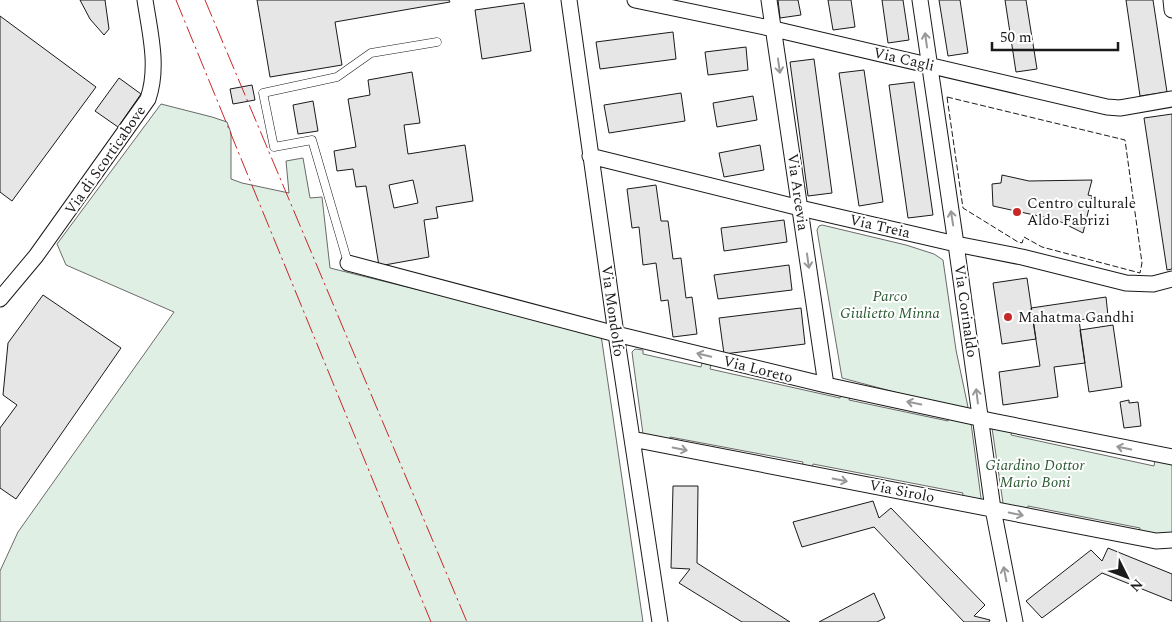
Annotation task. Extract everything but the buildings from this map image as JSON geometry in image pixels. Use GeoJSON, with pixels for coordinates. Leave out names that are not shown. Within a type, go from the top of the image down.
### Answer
{"type":"FeatureCollection","features":[{"type":"Feature","properties":{"kind":"street","name":"Via di Scorticabove"},"geometry":{"type":"LineString","coordinates":[[0,299],[36,256],[148,99],[154,65],[145,0]]}},
{"type":"Feature","properties":{"kind":"street","name":"Via Mondolfo"},"geometry":{"type":"LineString","coordinates":[[569,0],[616,334],[660,622]]}},
{"type":"Feature","properties":{"kind":"street","name":"Via Cagli"},"geometry":{"type":"LineString","coordinates":[[635,0],[774,29],[1107,108],[1120,108],[1172,99]]}},
{"type":"Feature","properties":{"kind":"street","name":"Via Arcevia"},"geometry":{"type":"LineString","coordinates":[[770,0],[826,385]]}},
{"type":"Feature","properties":{"kind":"street","name":"Via Corinaldo"},"geometry":{"type":"LineString","coordinates":[[920,0],[993,509],[1015,622]]}},
{"type":"Feature","properties":{"kind":"street"},"geometry":{"type":"LineString","coordinates":[[1170,0],[1172,10]]}},
{"type":"Feature","properties":{"kind":"street","name":"Via Treia"},"geometry":{"type":"LineString","coordinates":[[590,156],[800,208],[956,244],[1022,257],[1126,283],[1153,284],[1172,279]]}},
{"type":"Feature","properties":{"kind":"street","name":"Via Loreto"},"geometry":{"type":"LineString","coordinates":[[348,263],[616,334],[826,385],[980,419],[1172,457]]}},
{"type":"Feature","properties":{"kind":"street","name":"Via Sirolo"},"geometry":{"type":"LineString","coordinates":[[632,439],[1156,541],[1172,540]]}},
{"type":"Feature","properties":{"kind":"lane"},"geometry":{"type":"LineString","coordinates":[[348,263],[312,140],[274,147],[263,93],[337,77],[371,53],[437,42]]}},
{"type":"Feature","properties":{"kind":"green space"},"geometry":{"type":"Polygon","coordinates":[[[161,104],[227,122],[231,133],[231,179],[289,193],[286,161],[303,158],[310,198],[322,197],[330,268],[601,335],[643,622],[0,622],[0,571],[18,532],[174,312],[66,265],[57,244],[161,104]]]}},
{"type":"Feature","properties":{"kind":"green space","name":"Parco Giulietto Minna"},"geometry":{"type":"Polygon","coordinates":[[[822,225],[906,245],[934,254],[943,260],[967,409],[962,410],[842,378],[817,230],[822,225]]]}},
{"type":"Feature","properties":{"kind":"green space"},"geometry":{"type":"Polygon","coordinates":[[[635,349],[643,350],[643,354],[701,367],[702,363],[711,365],[710,369],[840,398],[841,394],[850,396],[849,400],[948,421],[950,416],[971,423],[981,498],[980,500],[962,498],[963,493],[813,464],[812,469],[802,467],[803,462],[670,437],[669,442],[643,434],[632,352],[635,349]]]}},
{"type":"Feature","properties":{"kind":"green space","name":"Giardino Dottor Mario Boni"},"geometry":{"type":"Polygon","coordinates":[[[992,428],[1012,430],[1011,435],[1154,466],[1155,460],[1172,463],[1172,535],[1139,533],[1140,528],[1028,506],[1027,511],[1005,506],[992,428]]]}},
{"type":"Feature","properties":{"kind":"fence"},"geometry":{"type":"LineString","coordinates":[[947,97],[1125,140],[1142,263],[1140,273],[1042,247],[1024,237],[1022,243],[1018,242],[963,208],[947,97]]}},
{"type":"Feature","properties":{"kind":"power"},"geometry":{"type":"LineString","coordinates":[[176,0],[431,622]]}},
{"type":"Feature","properties":{"kind":"power"},"geometry":{"type":"LineString","coordinates":[[205,0],[467,622]]}},
{"type":"Feature","properties":{"kind":"place","name":"Centro culturale Aldo Fabrizi"},"geometry":{"type":"Point","coordinates":[1017,212]}},
{"type":"Feature","properties":{"kind":"place","name":"Mahatma Gandhi"},"geometry":{"type":"Point","coordinates":[1008,317]}}]}
